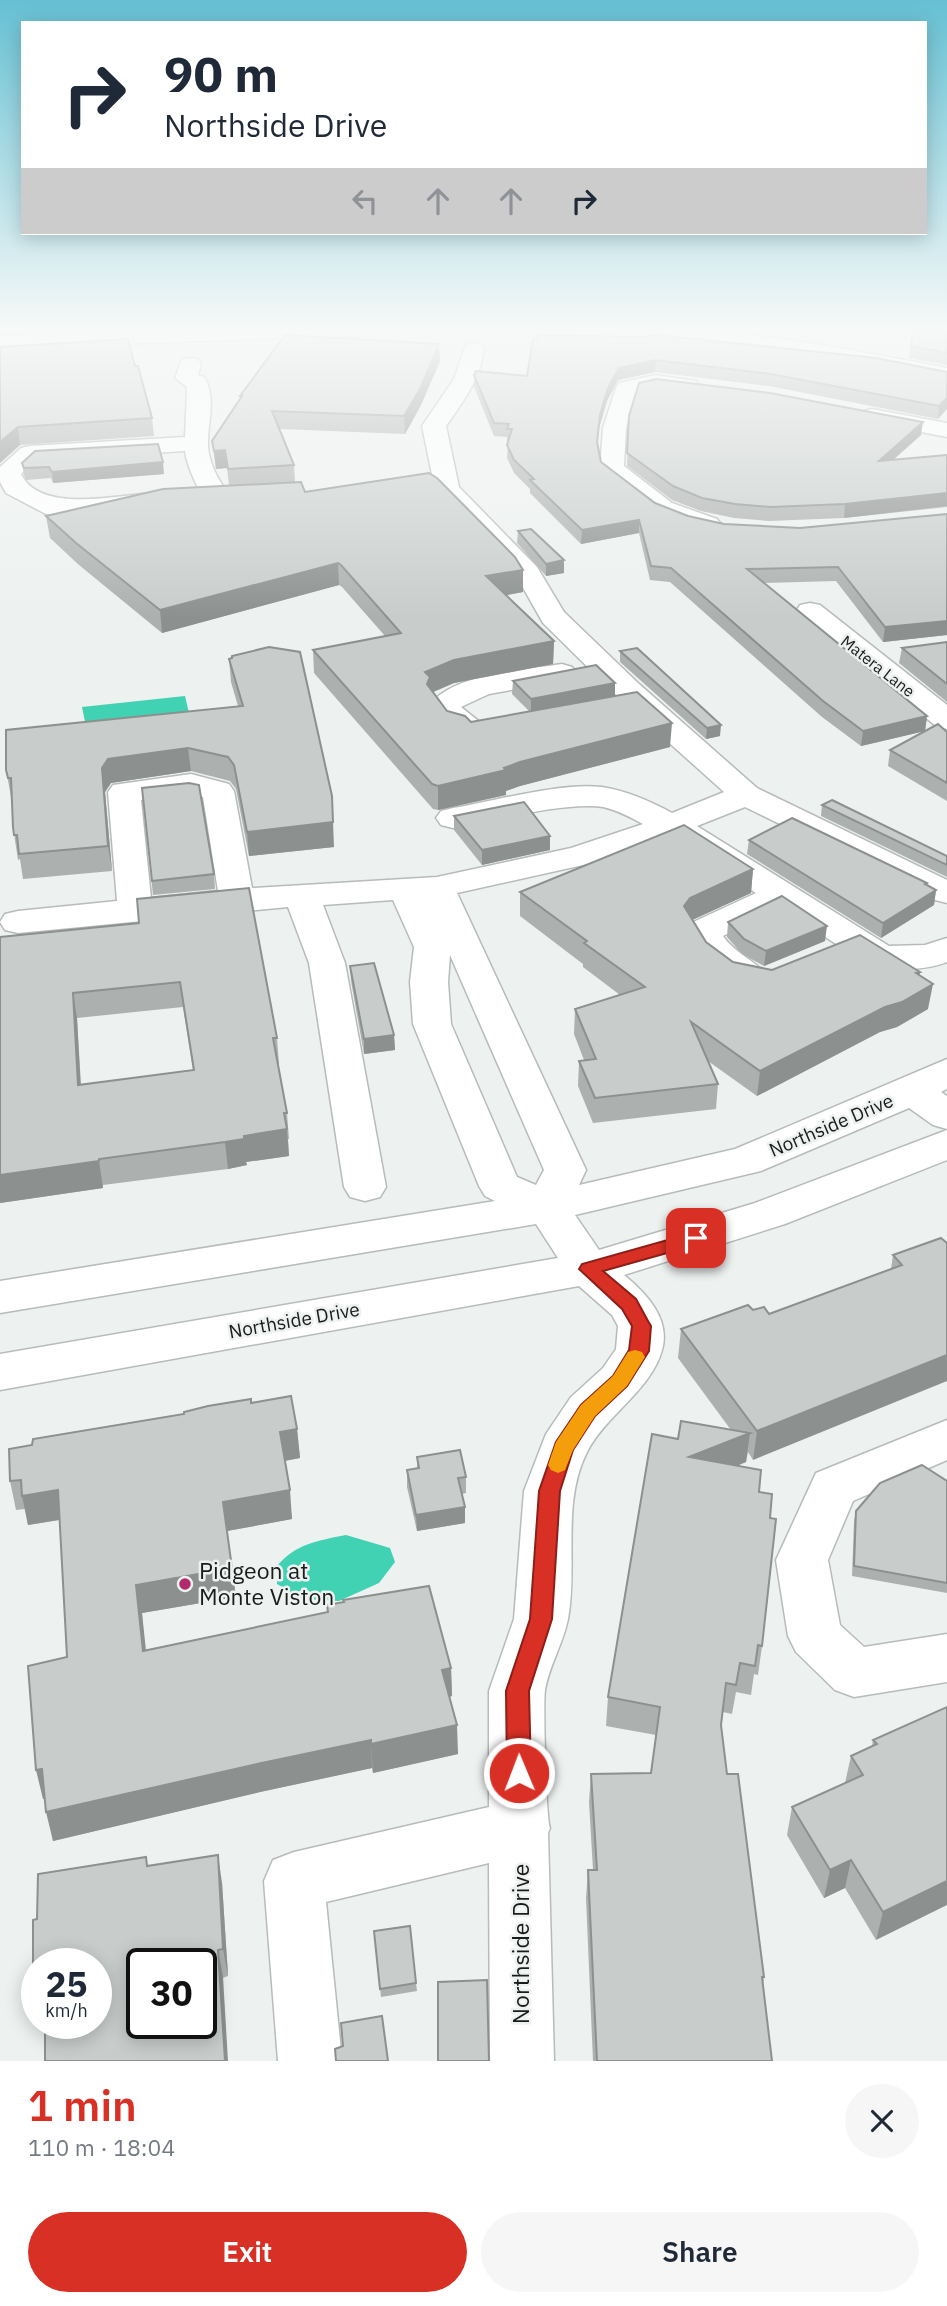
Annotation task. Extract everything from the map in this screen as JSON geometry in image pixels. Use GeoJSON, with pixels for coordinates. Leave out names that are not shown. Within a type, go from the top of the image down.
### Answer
{"type":"FeatureCollection","features":[{"type":"Feature","properties":{"kind":"street"},"geometry":{"type":"LineString","coordinates":[[199,426],[196,451],[224,507]]}},
{"type":"Feature","properties":{"kind":"street"},"geometry":{"type":"LineString","coordinates":[[434,426],[433,480],[447,489],[528,573],[553,617],[642,703],[746,795],[947,893]]}},
{"type":"Feature","properties":{"kind":"street"},"geometry":{"type":"LineString","coordinates":[[614,426],[611,443],[612,469],[663,508],[700,523],[727,526]]}},
{"type":"Feature","properties":{"kind":"street"},"geometry":{"type":"LineString","coordinates":[[927,426],[947,430]]}},
{"type":"Feature","properties":{"kind":"street"},"geometry":{"type":"LineString","coordinates":[[197,443],[29,453],[8,473],[15,488],[53,508],[183,499],[224,507],[250,498]]}},
{"type":"Feature","properties":{"kind":"street","name":"Matera Lane"},"geometry":{"type":"LineString","coordinates":[[810,611],[947,720]]}},
{"type":"Feature","properties":{"kind":"street"},"geometry":{"type":"LineString","coordinates":[[864,656],[905,651]]}},
{"type":"Feature","properties":{"kind":"street"},"geometry":{"type":"LineString","coordinates":[[526,726],[487,733],[471,730],[460,726],[444,706],[449,699],[466,692],[603,665]]}},
{"type":"Feature","properties":{"kind":"street"},"geometry":{"type":"LineString","coordinates":[[603,710],[642,703]]}},
{"type":"Feature","properties":{"kind":"street"},"geometry":{"type":"LineString","coordinates":[[135,910],[124,792],[191,784],[218,790],[237,900]]}},
{"type":"Feature","properties":{"kind":"street"},"geometry":{"type":"LineString","coordinates":[[18,922],[237,900],[422,889],[580,856],[671,825],[746,795]]}},
{"type":"Feature","properties":{"kind":"street"},"geometry":{"type":"LineString","coordinates":[[453,818],[562,799],[601,797],[632,805],[671,825],[882,957],[930,956],[947,949]]}},
{"type":"Feature","properties":{"kind":"street"},"geometry":{"type":"LineString","coordinates":[[422,889],[471,966],[565,1170],[547,1207],[500,1186],[432,1024],[432,947],[422,889]]}},
{"type":"Feature","properties":{"kind":"street"},"geometry":{"type":"LineString","coordinates":[[779,976],[768,981],[745,976],[719,957],[702,932],[782,894]]}},
{"type":"Feature","properties":{"kind":"street"},"geometry":{"type":"LineString","coordinates":[[302,897],[327,963],[365,1187]]}},
{"type":"Feature","properties":{"kind":"street"},"geometry":{"type":"LineString","coordinates":[[825,957],[859,942]]}},
{"type":"Feature","properties":{"kind":"street"},"geometry":{"type":"LineString","coordinates":[[430,975],[439,965],[453,961],[471,966]]}},
{"type":"Feature","properties":{"kind":"street"},"geometry":{"type":"LineString","coordinates":[[930,1081],[947,1116]]}},
{"type":"Feature","properties":{"kind":"street","name":"Northside Drive"},"geometry":{"type":"LineString","coordinates":[[0,1297],[547,1207],[746,1161],[930,1081]]}},
{"type":"Feature","properties":{"kind":"street","name":"Northside Drive"},"geometry":{"type":"LineString","coordinates":[[0,1372],[588,1269],[674,1246],[787,1207],[895,1167],[947,1144]]}},
{"type":"Feature","properties":{"kind":"street","name":"Northside Drive"},"geometry":{"type":"LineString","coordinates":[[522,2061],[517,1691],[541,1619],[549,1491],[564,1448],[588,1410],[620,1381],[639,1351],[641,1326],[629,1304],[588,1269],[547,1207]]}},
{"type":"Feature","properties":{"kind":"street"},"geometry":{"type":"LineString","coordinates":[[947,1439],[834,1487],[802,1560],[815,1636],[854,1673],[947,1658]]}},
{"type":"Feature","properties":{"kind":"street"},"geometry":{"type":"LineString","coordinates":[[310,2061],[294,1881],[520,1828]]}},
{"type":"Feature","properties":{"kind":"shaded area"},"geometry":{"type":"Polygon","coordinates":[[[185,696],[189,713],[85,722],[82,707],[185,696]]]}},
{"type":"Feature","properties":{"kind":"shaded area"},"geometry":{"type":"Polygon","coordinates":[[[346,1535],[390,1548],[395,1562],[379,1583],[339,1601],[303,1599],[277,1584],[277,1566],[292,1552],[308,1544],[346,1535]]]}},
{"type":"Feature","properties":{"kind":"building"},"geometry":{"type":"Polygon","coordinates":[[[0,426],[30,426],[18,427],[0,442],[0,426]]]}},
{"type":"Feature","properties":{"kind":"building"},"geometry":{"type":"Polygon","coordinates":[[[222,426],[278,426],[294,465],[228,469],[225,450],[214,451],[212,441],[222,426]]]}},
{"type":"Feature","properties":{"kind":"building"},"geometry":{"type":"Polygon","coordinates":[[[508,426],[599,426],[597,442],[601,462],[655,503],[688,516],[724,524],[800,528],[947,514],[947,621],[885,627],[838,567],[747,569],[927,716],[863,731],[823,701],[671,568],[651,566],[639,520],[582,530],[530,480],[534,479],[514,460],[507,445],[512,429],[507,429],[508,426]]]}},
{"type":"Feature","properties":{"kind":"building"},"geometry":{"type":"Polygon","coordinates":[[[628,426],[918,426],[879,461],[947,455],[947,493],[845,504],[771,507],[735,504],[702,498],[673,486],[627,453],[628,426]]]}},
{"type":"Feature","properties":{"kind":"building"},"geometry":{"type":"Polygon","coordinates":[[[158,444],[163,462],[52,472],[49,467],[24,468],[22,463],[35,451],[158,444]]]}},
{"type":"Feature","properties":{"kind":"building"},"geometry":{"type":"Polygon","coordinates":[[[429,473],[515,557],[523,570],[486,576],[554,641],[454,660],[425,672],[430,677],[427,684],[447,711],[465,716],[471,722],[637,692],[672,723],[520,762],[504,768],[506,770],[438,786],[432,784],[313,650],[401,633],[341,565],[338,563],[160,610],[46,516],[163,489],[301,482],[305,492],[429,473]]]}},
{"type":"Feature","properties":{"kind":"building"},"geometry":{"type":"Polygon","coordinates":[[[531,529],[564,560],[546,564],[518,531],[531,529]]]}},
{"type":"Feature","properties":{"kind":"building"},"geometry":{"type":"Polygon","coordinates":[[[947,642],[947,684],[902,648],[947,642]]]}},
{"type":"Feature","properties":{"kind":"building"},"geometry":{"type":"Polygon","coordinates":[[[269,647],[300,652],[332,796],[333,822],[247,832],[234,765],[228,757],[188,748],[108,759],[102,768],[108,846],[19,854],[17,835],[14,835],[13,827],[11,778],[8,778],[6,770],[6,730],[243,706],[229,659],[269,647]]]}},
{"type":"Feature","properties":{"kind":"building"},"geometry":{"type":"Polygon","coordinates":[[[637,648],[721,725],[707,728],[620,651],[637,648]]]}},
{"type":"Feature","properties":{"kind":"building"},"geometry":{"type":"Polygon","coordinates":[[[596,665],[615,683],[531,699],[513,681],[596,665]]]}},
{"type":"Feature","properties":{"kind":"building"},"geometry":{"type":"Polygon","coordinates":[[[938,724],[947,732],[947,783],[890,750],[938,724]]]}},
{"type":"Feature","properties":{"kind":"building"},"geometry":{"type":"Polygon","coordinates":[[[189,783],[199,785],[214,874],[152,881],[142,788],[189,783]]]}},
{"type":"Feature","properties":{"kind":"building"},"geometry":{"type":"Polygon","coordinates":[[[832,800],[947,856],[947,865],[822,805],[832,800]]]}},
{"type":"Feature","properties":{"kind":"building"},"geometry":{"type":"Polygon","coordinates":[[[524,802],[550,836],[482,850],[454,816],[524,802]]]}},
{"type":"Feature","properties":{"kind":"building"},"geometry":{"type":"Polygon","coordinates":[[[792,818],[927,883],[925,884],[936,890],[883,923],[749,840],[792,818]]]}},
{"type":"Feature","properties":{"kind":"building"},"geometry":{"type":"Polygon","coordinates":[[[684,825],[753,869],[690,898],[684,906],[706,942],[733,962],[772,970],[860,935],[920,972],[916,973],[933,984],[902,1002],[885,1007],[760,1071],[691,1022],[718,1084],[595,1098],[579,1061],[596,1059],[575,1009],[645,987],[520,892],[684,825]]]}},
{"type":"Feature","properties":{"kind":"building"},"geometry":{"type":"Polygon","coordinates":[[[249,888],[277,1038],[273,1038],[287,1113],[284,1113],[287,1129],[244,1136],[244,1139],[0,1175],[0,937],[139,923],[137,899],[249,888]],[[180,982],[73,993],[78,1085],[194,1070],[180,982]]]}},
{"type":"Feature","properties":{"kind":"building"},"geometry":{"type":"Polygon","coordinates":[[[782,896],[827,926],[766,951],[744,939],[728,922],[782,896]]]}},
{"type":"Feature","properties":{"kind":"building"},"geometry":{"type":"Polygon","coordinates":[[[374,963],[394,1035],[364,1039],[350,966],[374,963]]]}},
{"type":"Feature","properties":{"kind":"building"},"geometry":{"type":"Polygon","coordinates":[[[941,1238],[947,1243],[947,1355],[757,1431],[681,1329],[748,1305],[753,1310],[764,1307],[769,1314],[902,1265],[893,1255],[941,1238]]]}},
{"type":"Feature","properties":{"kind":"building"},"geometry":{"type":"Polygon","coordinates":[[[291,1396],[297,1429],[280,1432],[290,1490],[223,1502],[232,1568],[136,1585],[143,1651],[328,1612],[327,1605],[344,1602],[343,1600],[429,1586],[451,1668],[442,1670],[457,1725],[371,1744],[371,1740],[257,1764],[46,1812],[42,1769],[36,1770],[28,1666],[67,1657],[58,1490],[22,1496],[21,1480],[10,1481],[9,1449],[32,1445],[33,1439],[184,1414],[208,1406],[251,1399],[251,1403],[291,1396]]]}},
{"type":"Feature","properties":{"kind":"building"},"geometry":{"type":"Polygon","coordinates":[[[681,1421],[750,1433],[689,1457],[761,1470],[759,1492],[772,1494],[770,1518],[776,1519],[762,1646],[758,1645],[755,1666],[740,1663],[736,1685],[726,1683],[721,1725],[727,1774],[738,1774],[772,2061],[597,2061],[588,1870],[597,1870],[591,1774],[651,1773],[660,1707],[608,1697],[652,1434],[678,1439],[681,1421]]]}},
{"type":"Feature","properties":{"kind":"building"},"geometry":{"type":"Polygon","coordinates":[[[460,1450],[466,1477],[458,1478],[465,1507],[416,1515],[407,1470],[419,1468],[417,1457],[460,1450]]]}},
{"type":"Feature","properties":{"kind":"building"},"geometry":{"type":"Polygon","coordinates":[[[922,1465],[947,1481],[947,1583],[854,1566],[856,1511],[880,1483],[922,1465]]]}},
{"type":"Feature","properties":{"kind":"building"},"geometry":{"type":"Polygon","coordinates":[[[947,1707],[947,1881],[883,1912],[851,1860],[830,1870],[792,1807],[863,1775],[851,1756],[877,1744],[873,1740],[947,1707]]]}},
{"type":"Feature","properties":{"kind":"building"},"geometry":{"type":"Polygon","coordinates":[[[218,1855],[223,1949],[218,1950],[225,2061],[45,2061],[45,2039],[112,2039],[112,1948],[33,1948],[38,1874],[146,1857],[147,1866],[218,1855]]]}},
{"type":"Feature","properties":{"kind":"building"},"geometry":{"type":"Polygon","coordinates":[[[410,1926],[416,1983],[380,1989],[374,1931],[410,1926]]]}},
{"type":"Feature","properties":{"kind":"building"},"geometry":{"type":"Polygon","coordinates":[[[487,1980],[489,2061],[438,2061],[438,1982],[487,1980]]]}},
{"type":"Feature","properties":{"kind":"building"},"geometry":{"type":"Polygon","coordinates":[[[382,2016],[388,2061],[336,2061],[335,2049],[343,2046],[341,2023],[382,2016]]]}},
{"type":"Feature","properties":{"kind":"slow traffic"},"geometry":{"type":"LineString","coordinates":[[558,1465],[564,1448],[588,1410],[620,1381],[635,1357]]}},
{"type":"Feature","properties":{"kind":"place","name":"Pidgeon at Monte Viston"},"geometry":{"type":"Point","coordinates":[185,1584]}},
{"type":"Feature","properties":{"kind":"route"},"geometry":{"type":"LineString","coordinates":[[519,1773],[517,1691],[541,1619],[549,1491],[564,1448],[588,1410],[620,1381],[639,1351],[641,1326],[629,1304],[588,1269],[696,1238]]}}]}
